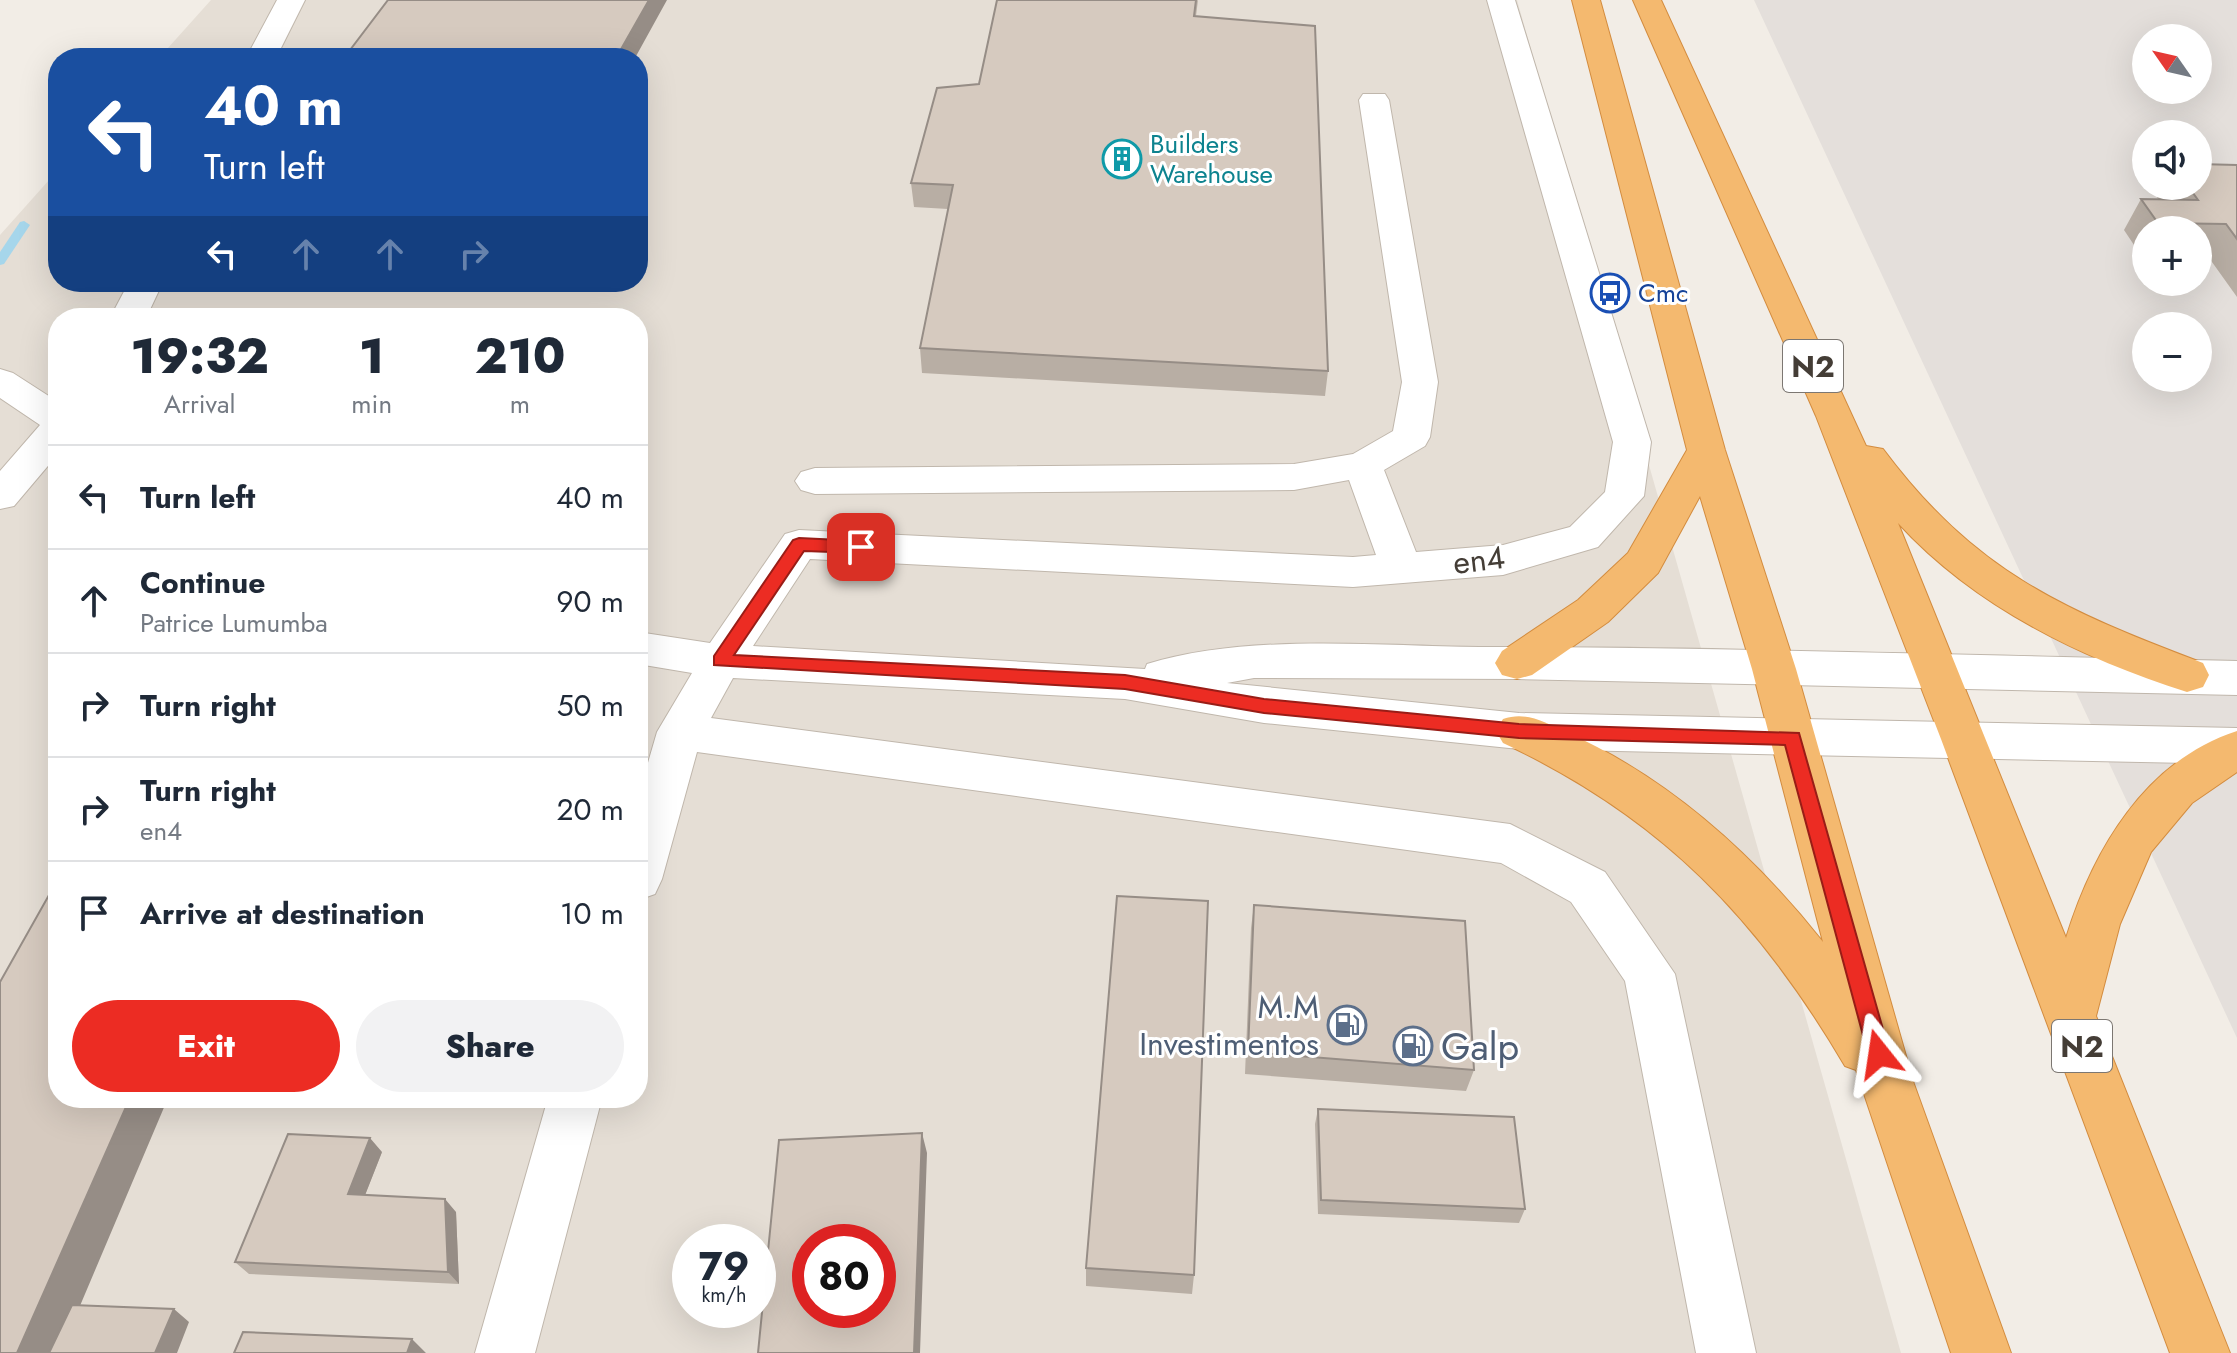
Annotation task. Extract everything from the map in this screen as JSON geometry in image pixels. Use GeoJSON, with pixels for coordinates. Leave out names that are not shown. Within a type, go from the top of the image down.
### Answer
{"type":"FeatureCollection","features":[{"type":"Feature","properties":{"kind":"highway"},"geometry":{"type":"LineString","coordinates":[[1586,0],[1706,450],[1774,669],[1887,1084],[1981,1353]]}},
{"type":"Feature","properties":{"kind":"highway","name":"N2"},"geometry":{"type":"LineString","coordinates":[[1647,0],[1835,416],[1964,739],[2200,1353]]}},
{"type":"Feature","properties":{"kind":"highway"},"geometry":{"type":"LineString","coordinates":[[1835,416],[1906,509],[1970,571],[2078,632],[2187,675]]}},
{"type":"Feature","properties":{"kind":"highway"},"geometry":{"type":"LineString","coordinates":[[1517,663],[1593,611],[1643,563],[1706,450]]}},
{"type":"Feature","properties":{"kind":"highway"},"geometry":{"type":"LineString","coordinates":[[1519,731],[1607,772],[1674,819],[1730,870],[1805,956],[1887,1084]]}},
{"type":"Feature","properties":{"kind":"highway"},"geometry":{"type":"LineString","coordinates":[[2070,1017],[2099,915],[2119,863],[2133,840],[2146,819],[2177,788],[2237,747]]}},
{"type":"Feature","properties":{"kind":"street"},"geometry":{"type":"LineString","coordinates":[[266,48],[291,0]]}},
{"type":"Feature","properties":{"kind":"street","name":"en4"},"geometry":{"type":"LineString","coordinates":[[721,661],[799,544],[1353,572],[1503,560],[1584,537],[1624,496],[1632,442],[1501,0]]}},
{"type":"Feature","properties":{"kind":"street"},"geometry":{"type":"LineString","coordinates":[[815,481],[1294,477],[1363,465],[1411,437],[1420,382],[1374,100]]}},
{"type":"Feature","properties":{"kind":"street"},"geometry":{"type":"LineString","coordinates":[[0,381],[48,412]]}},
{"type":"Feature","properties":{"kind":"street"},"geometry":{"type":"LineString","coordinates":[[0,496],[48,441]]}},
{"type":"Feature","properties":{"kind":"street"},"geometry":{"type":"LineString","coordinates":[[1363,465],[1401,568]]}},
{"type":"Feature","properties":{"kind":"street"},"geometry":{"type":"LineString","coordinates":[[648,650],[721,661],[1125,682],[1264,706],[1519,731],[2237,747]]}},
{"type":"Feature","properties":{"kind":"street"},"geometry":{"type":"LineString","coordinates":[[648,844],[680,732],[721,661]]}},
{"type":"Feature","properties":{"kind":"street"},"geometry":{"type":"LineString","coordinates":[[1125,682],[1254,662],[1517,663],[2237,678]]}},
{"type":"Feature","properties":{"kind":"street"},"geometry":{"type":"LineString","coordinates":[[680,732],[1510,844],[1588,887],[1649,974],[1726,1353]]}},
{"type":"Feature","properties":{"kind":"street"},"geometry":{"type":"LineString","coordinates":[[505,1353],[572,1108]]}},
{"type":"Feature","properties":{"kind":"shaded area"},"geometry":{"type":"Polygon","coordinates":[[[211,0],[1517,0],[1901,1353],[0,1353],[0,235],[48,181],[48,292],[648,292],[648,48],[168,48],[211,0]]]}},
{"type":"Feature","properties":{"kind":"shaded area"},"geometry":{"type":"Polygon","coordinates":[[[1754,0],[2237,0],[2237,1038],[1754,0]]]}},
{"type":"Feature","properties":{"kind":"building"},"geometry":{"type":"Polygon","coordinates":[[[388,0],[649,0],[622,48],[352,48],[388,0]]]}},
{"type":"Feature","properties":{"kind":"building","name":"Builders Warehouse"},"geometry":{"type":"Polygon","coordinates":[[[997,0],[1196,0],[1194,16],[1315,26],[1328,371],[920,348],[953,185],[911,183],[937,88],[979,84],[997,0]]]}},
{"type":"Feature","properties":{"kind":"building"},"geometry":{"type":"Polygon","coordinates":[[[2212,164],[2237,165],[2237,239],[2226,224],[2212,224],[2212,216],[2153,216],[2142,200],[2212,200],[2212,164]]]}},
{"type":"Feature","properties":{"kind":"building"},"geometry":{"type":"Polygon","coordinates":[[[1117,896],[1208,901],[1194,1275],[1086,1268],[1117,896]]]}},
{"type":"Feature","properties":{"kind":"building"},"geometry":{"type":"Polygon","coordinates":[[[48,897],[48,1108],[126,1108],[17,1353],[0,1353],[0,982],[48,897]]]}},
{"type":"Feature","properties":{"kind":"building"},"geometry":{"type":"Polygon","coordinates":[[[1254,905],[1465,921],[1474,1070],[1248,1052],[1254,905]]]}},
{"type":"Feature","properties":{"kind":"building"},"geometry":{"type":"Polygon","coordinates":[[[1318,1109],[1514,1117],[1525,1209],[1321,1200],[1318,1109]]]}},
{"type":"Feature","properties":{"kind":"building"},"geometry":{"type":"Polygon","coordinates":[[[922,1133],[914,1353],[758,1353],[760,1328],[776,1328],[776,1224],[771,1224],[779,1140],[922,1133]]]}},
{"type":"Feature","properties":{"kind":"building"},"geometry":{"type":"Polygon","coordinates":[[[288,1134],[370,1138],[348,1194],[445,1199],[448,1272],[235,1262],[288,1134]]]}},
{"type":"Feature","properties":{"kind":"building"},"geometry":{"type":"Polygon","coordinates":[[[72,1305],[174,1309],[155,1353],[49,1353],[72,1305]]]}},
{"type":"Feature","properties":{"kind":"building"},"geometry":{"type":"Polygon","coordinates":[[[243,1332],[412,1339],[407,1353],[234,1353],[243,1332]]]}},
{"type":"Feature","properties":{"kind":"waterway"},"geometry":{"type":"LineString","coordinates":[[0,261],[24,225]]}},
{"type":"Feature","properties":{"kind":"place","name":"Builders Warehouse"},"geometry":{"type":"Point","coordinates":[1122,159]}},
{"type":"Feature","properties":{"kind":"place","name":"Cmc"},"geometry":{"type":"Point","coordinates":[1610,293]}},
{"type":"Feature","properties":{"kind":"place","name":"M.M Investimentos"},"geometry":{"type":"Point","coordinates":[1347,1025]}},
{"type":"Feature","properties":{"kind":"place","name":"Galp"},"geometry":{"type":"Point","coordinates":[1413,1046]}},
{"type":"Feature","properties":{"kind":"route"},"geometry":{"type":"LineString","coordinates":[[861,547],[799,544],[721,661],[1125,682],[1264,706],[1519,731],[1792,738],[1879,1054]]}}]}
